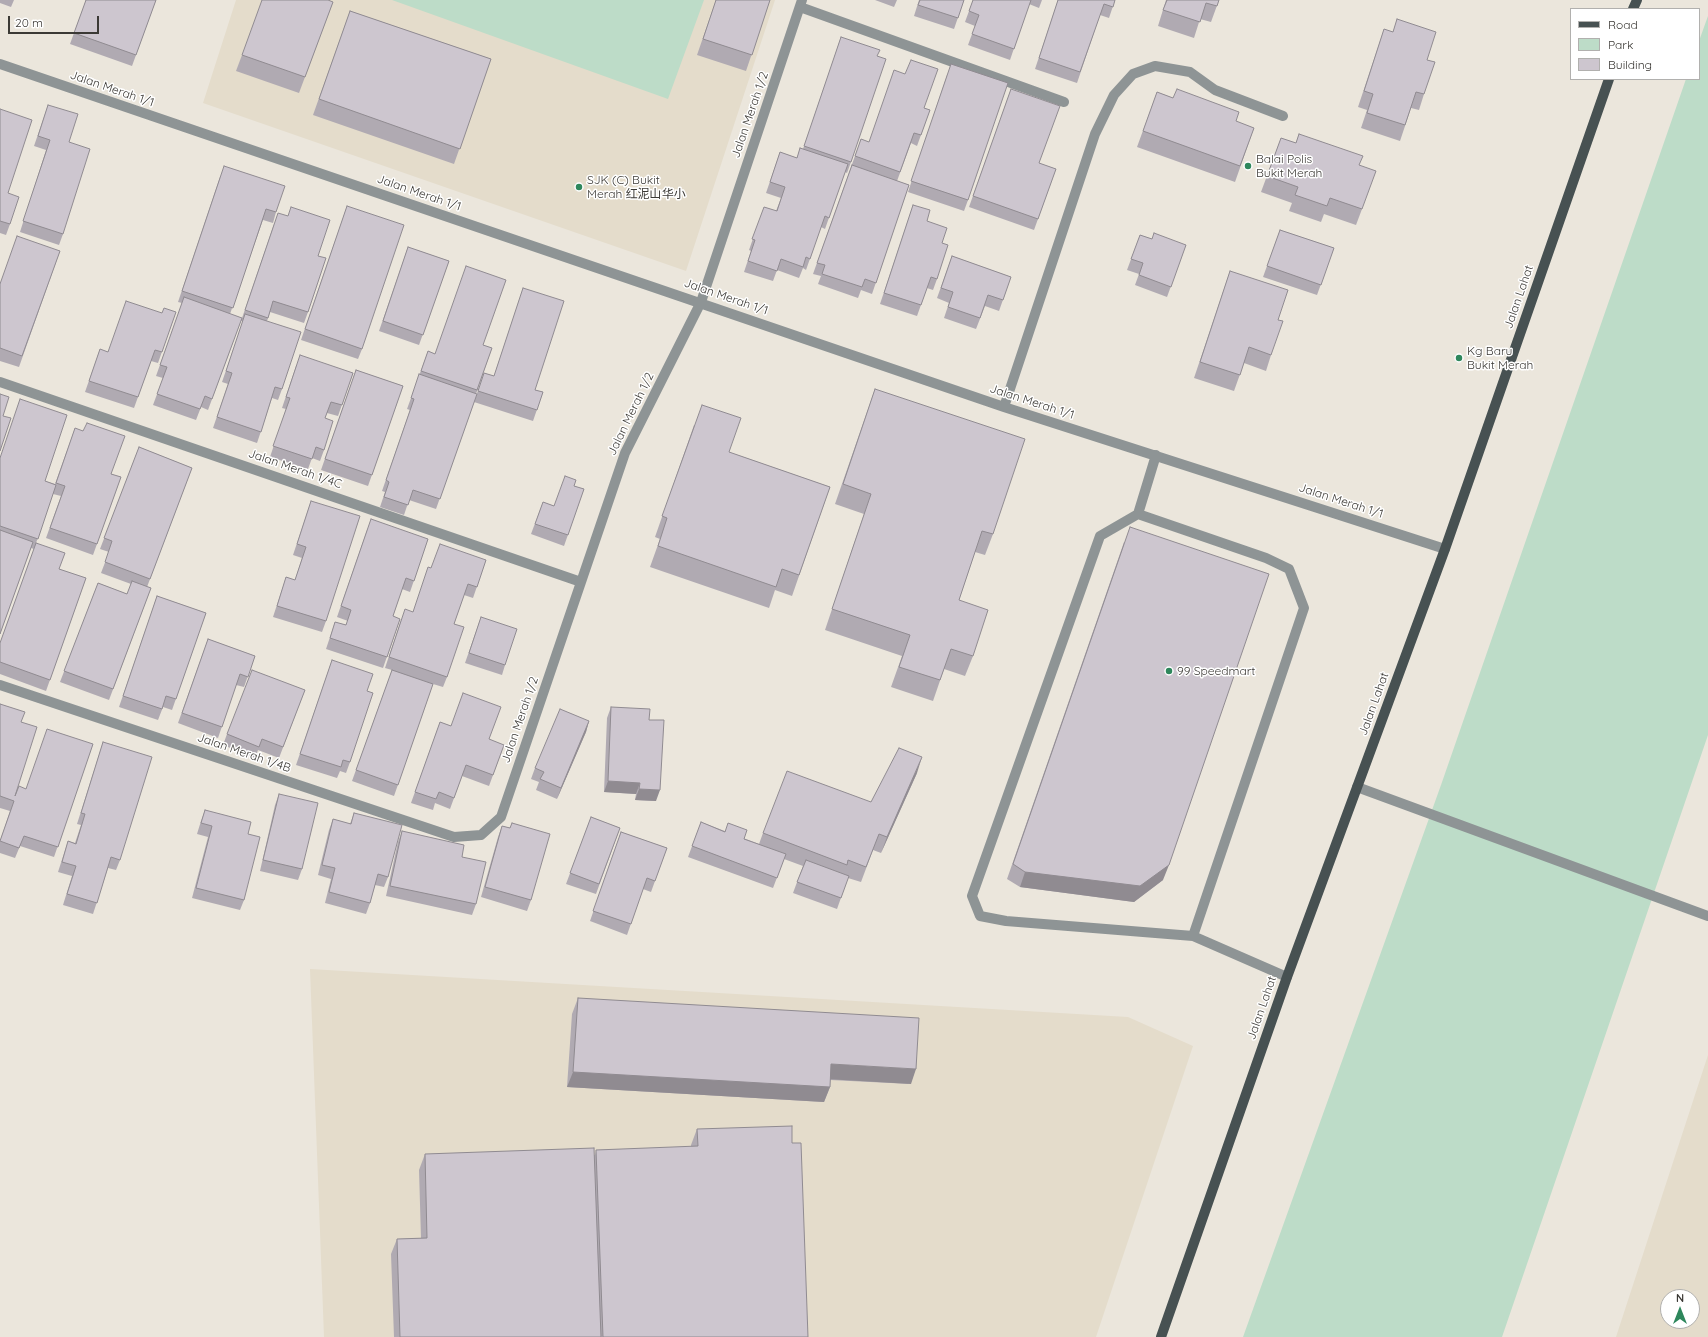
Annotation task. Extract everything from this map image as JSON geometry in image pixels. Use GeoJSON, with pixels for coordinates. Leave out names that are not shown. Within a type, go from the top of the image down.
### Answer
{"type":"FeatureCollection","features":[{"type":"Feature","properties":{"kind":"main road","name":"Jalan Lahat"},"geometry":{"type":"LineString","coordinates":[[1161,1337],[1287,977],[1445,549],[1609,80]]}},
{"type":"Feature","properties":{"kind":"street"},"geometry":{"type":"LineString","coordinates":[[801,4],[1064,102]]}},
{"type":"Feature","properties":{"kind":"street","name":"Jalan Merah 1/2"},"geometry":{"type":"LineString","coordinates":[[481,835],[501,817],[625,453],[701,302],[801,4]]}},
{"type":"Feature","properties":{"kind":"street","name":"Jalan Merah 1/1"},"geometry":{"type":"LineString","coordinates":[[0,64],[701,302],[1004,407],[1445,549]]}},
{"type":"Feature","properties":{"kind":"street"},"geometry":{"type":"LineString","coordinates":[[1004,407],[1095,134],[1114,95],[1133,74],[1155,66],[1190,72],[1215,90],[1283,116]]}},
{"type":"Feature","properties":{"kind":"street","name":"Jalan Merah 1/4C"},"geometry":{"type":"LineString","coordinates":[[0,382],[581,582]]}},
{"type":"Feature","properties":{"kind":"street"},"geometry":{"type":"LineString","coordinates":[[1156,455],[1138,514],[1100,536],[972,896],[980,916],[1006,921],[1193,936],[1287,977]]}},
{"type":"Feature","properties":{"kind":"street"},"geometry":{"type":"LineString","coordinates":[[1138,514],[1266,558],[1289,569],[1304,608],[1193,936]]}},
{"type":"Feature","properties":{"kind":"street","name":"Jalan Merah 1/4B"},"geometry":{"type":"LineString","coordinates":[[0,685],[454,837],[481,835]]}},
{"type":"Feature","properties":{"kind":"street"},"geometry":{"type":"LineString","coordinates":[[1357,787],[1708,916]]}},
{"type":"Feature","properties":{"kind":"shaded area","name":"SJK (C) Bukit Merah 红泥山华小"},"geometry":{"type":"Polygon","coordinates":[[[236,0],[775,0],[686,271],[203,103],[236,0]]]}},
{"type":"Feature","properties":{"kind":"shaded area"},"geometry":{"type":"Polygon","coordinates":[[[310,969],[1128,1017],[1193,1046],[1096,1337],[324,1337],[310,969]]]}},
{"type":"Feature","properties":{"kind":"shaded area"},"geometry":{"type":"Polygon","coordinates":[[[1708,1055],[1708,1337],[1616,1337],[1708,1055]]]}},
{"type":"Feature","properties":{"kind":"green space"},"geometry":{"type":"Polygon","coordinates":[[[392,0],[704,0],[668,99],[392,0]]]}},
{"type":"Feature","properties":{"kind":"green space"},"geometry":{"type":"Polygon","coordinates":[[[1708,16],[1708,735],[1502,1337],[1243,1337],[1441,785],[1686,80],[1700,80],[1700,38],[1708,16]]]}},
{"type":"Feature","properties":{"kind":"building"},"geometry":{"type":"Polygon","coordinates":[[[86,0],[156,0],[136,55],[74,33],[86,0]]]}},
{"type":"Feature","properties":{"kind":"building"},"geometry":{"type":"Polygon","coordinates":[[[262,0],[328,0],[333,2],[305,77],[242,55],[262,0]]]}},
{"type":"Feature","properties":{"kind":"building"},"geometry":{"type":"Polygon","coordinates":[[[716,0],[770,0],[752,55],[703,39],[716,0]]]}},
{"type":"Feature","properties":{"kind":"building"},"geometry":{"type":"Polygon","coordinates":[[[920,0],[964,0],[958,18],[918,5],[920,0]]]}},
{"type":"Feature","properties":{"kind":"building"},"geometry":{"type":"Polygon","coordinates":[[[973,0],[1031,0],[1014,49],[972,34],[979,15],[969,11],[973,0]]]}},
{"type":"Feature","properties":{"kind":"building"},"geometry":{"type":"Polygon","coordinates":[[[1058,0],[1115,0],[1113,7],[1104,4],[1080,72],[1039,58],[1058,0]]]}},
{"type":"Feature","properties":{"kind":"building"},"geometry":{"type":"Polygon","coordinates":[[[1167,0],[1219,0],[1217,6],[1206,3],[1200,22],[1163,10],[1167,0]]]}},
{"type":"Feature","properties":{"kind":"building"},"geometry":{"type":"Polygon","coordinates":[[[350,11],[491,59],[460,149],[319,99],[350,11]]]}},
{"type":"Feature","properties":{"kind":"building"},"geometry":{"type":"Polygon","coordinates":[[[1397,19],[1436,32],[1427,60],[1435,62],[1424,94],[1416,92],[1405,125],[1367,113],[1373,94],[1364,91],[1384,29],[1393,32],[1397,19]]]}},
{"type":"Feature","properties":{"kind":"building"},"geometry":{"type":"Polygon","coordinates":[[[841,37],[880,50],[877,56],[886,59],[851,162],[804,146],[841,37]]]}},
{"type":"Feature","properties":{"kind":"building"},"geometry":{"type":"Polygon","coordinates":[[[911,60],[938,69],[924,108],[930,110],[921,135],[914,133],[900,172],[855,156],[861,139],[869,142],[894,70],[905,74],[911,60]]]}},
{"type":"Feature","properties":{"kind":"building"},"geometry":{"type":"Polygon","coordinates":[[[951,64],[1008,83],[968,200],[911,181],[951,64]]]}},
{"type":"Feature","properties":{"kind":"building"},"geometry":{"type":"Polygon","coordinates":[[[1011,89],[1060,106],[1039,163],[1056,169],[1038,219],[973,196],[1011,89]]]}},
{"type":"Feature","properties":{"kind":"building"},"geometry":{"type":"Polygon","coordinates":[[[1177,89],[1239,112],[1236,121],[1254,128],[1240,166],[1143,131],[1157,92],[1173,98],[1177,89]]]}},
{"type":"Feature","properties":{"kind":"building"},"geometry":{"type":"Polygon","coordinates":[[[48,105],[78,114],[69,142],[90,149],[63,234],[23,221],[50,140],[38,136],[48,105]]]}},
{"type":"Feature","properties":{"kind":"building"},"geometry":{"type":"Polygon","coordinates":[[[0,109],[32,120],[8,193],[19,197],[10,224],[0,221],[0,109]]]}},
{"type":"Feature","properties":{"kind":"building"},"geometry":{"type":"Polygon","coordinates":[[[1299,134],[1363,156],[1359,165],[1376,171],[1362,209],[1330,198],[1327,206],[1295,195],[1298,187],[1267,176],[1281,138],[1296,143],[1299,134]]]}},
{"type":"Feature","properties":{"kind":"building"},"geometry":{"type":"Polygon","coordinates":[[[800,148],[848,164],[829,218],[825,216],[810,259],[806,257],[803,267],[781,259],[777,271],[748,261],[755,240],[752,239],[764,207],[777,211],[785,187],[770,182],[780,152],[797,158],[800,148]]]}},
{"type":"Feature","properties":{"kind":"building"},"geometry":{"type":"Polygon","coordinates":[[[852,165],[909,185],[876,283],[865,279],[862,287],[822,274],[825,265],[817,263],[852,165]]]}},
{"type":"Feature","properties":{"kind":"building"},"geometry":{"type":"Polygon","coordinates":[[[224,166],[285,186],[276,212],[266,209],[233,308],[182,291],[224,166]]]}},
{"type":"Feature","properties":{"kind":"building"},"geometry":{"type":"Polygon","coordinates":[[[913,205],[930,210],[927,221],[947,228],[942,243],[948,245],[937,279],[931,277],[921,305],[884,293],[913,205]]]}},
{"type":"Feature","properties":{"kind":"building"},"geometry":{"type":"Polygon","coordinates":[[[347,206],[404,225],[362,349],[305,329],[347,206]]]}},
{"type":"Feature","properties":{"kind":"building"},"geometry":{"type":"Polygon","coordinates":[[[291,207],[330,220],[318,256],[326,258],[308,312],[273,301],[268,318],[245,310],[278,213],[288,216],[291,207]]]}},
{"type":"Feature","properties":{"kind":"building"},"geometry":{"type":"Polygon","coordinates":[[[1280,230],[1334,248],[1321,285],[1267,266],[1280,230]]]}},
{"type":"Feature","properties":{"kind":"building"},"geometry":{"type":"Polygon","coordinates":[[[1154,233],[1186,245],[1171,287],[1139,275],[1143,263],[1131,259],[1140,235],[1152,239],[1154,233]]]}},
{"type":"Feature","properties":{"kind":"building"},"geometry":{"type":"Polygon","coordinates":[[[17,236],[60,251],[22,356],[0,348],[0,284],[17,236]]]}},
{"type":"Feature","properties":{"kind":"building"},"geometry":{"type":"Polygon","coordinates":[[[408,247],[449,261],[423,335],[383,321],[408,247]]]}},
{"type":"Feature","properties":{"kind":"building"},"geometry":{"type":"Polygon","coordinates":[[[952,256],[1011,277],[1003,300],[988,295],[980,318],[948,307],[953,292],[941,288],[952,256]]]}},
{"type":"Feature","properties":{"kind":"building"},"geometry":{"type":"Polygon","coordinates":[[[466,266],[506,280],[483,345],[492,348],[477,390],[421,371],[428,351],[435,354],[466,266]]]}},
{"type":"Feature","properties":{"kind":"building"},"geometry":{"type":"Polygon","coordinates":[[[1230,271],[1288,290],[1278,320],[1283,321],[1271,355],[1249,347],[1240,375],[1200,362],[1230,271]]]}},
{"type":"Feature","properties":{"kind":"building"},"geometry":{"type":"Polygon","coordinates":[[[523,288],[564,301],[535,390],[543,392],[537,410],[478,391],[484,373],[494,376],[523,288]]]}},
{"type":"Feature","properties":{"kind":"building"},"geometry":{"type":"Polygon","coordinates":[[[184,297],[242,318],[212,399],[205,396],[200,409],[157,394],[167,367],[160,365],[184,297]]]}},
{"type":"Feature","properties":{"kind":"building"},"geometry":{"type":"Polygon","coordinates":[[[126,301],[162,313],[164,308],[176,312],[162,352],[155,350],[138,397],[89,381],[100,349],[108,352],[126,301]]]}},
{"type":"Feature","properties":{"kind":"building"},"geometry":{"type":"Polygon","coordinates":[[[245,314],[301,332],[282,389],[275,387],[261,432],[217,417],[232,373],[226,371],[245,314]]]}},
{"type":"Feature","properties":{"kind":"building"},"geometry":{"type":"Polygon","coordinates":[[[300,355],[353,373],[342,405],[331,402],[325,418],[333,421],[324,450],[316,447],[312,459],[273,446],[290,398],[286,397],[300,355]]]}},
{"type":"Feature","properties":{"kind":"building"},"geometry":{"type":"Polygon","coordinates":[[[356,370],[403,386],[372,475],[325,459],[356,370]]]}},
{"type":"Feature","properties":{"kind":"building"},"geometry":{"type":"Polygon","coordinates":[[[419,374],[477,394],[440,499],[413,490],[408,505],[384,497],[389,482],[386,480],[414,399],[411,398],[419,374]]]}},
{"type":"Feature","properties":{"kind":"building"},"geometry":{"type":"Polygon","coordinates":[[[875,389],[1025,439],[993,534],[982,531],[959,600],[988,610],[973,656],[951,649],[940,680],[899,667],[910,635],[832,609],[871,494],[843,484],[875,389]]]}},
{"type":"Feature","properties":{"kind":"building"},"geometry":{"type":"Polygon","coordinates":[[[0,394],[9,397],[3,416],[11,418],[0,451],[0,394]]]}},
{"type":"Feature","properties":{"kind":"building"},"geometry":{"type":"Polygon","coordinates":[[[20,399],[67,415],[45,481],[56,485],[38,539],[0,526],[0,458],[20,399]]]}},
{"type":"Feature","properties":{"kind":"building"},"geometry":{"type":"Polygon","coordinates":[[[702,405],[741,418],[729,452],[830,487],[799,575],[782,569],[776,587],[658,546],[667,518],[662,516],[702,405]]]}},
{"type":"Feature","properties":{"kind":"building"},"geometry":{"type":"Polygon","coordinates":[[[87,423],[125,436],[111,474],[121,477],[97,544],[50,528],[65,486],[56,483],[75,428],[83,431],[87,423]]]}},
{"type":"Feature","properties":{"kind":"building"},"geometry":{"type":"Polygon","coordinates":[[[139,447],[192,468],[150,579],[105,562],[112,541],[104,538],[139,447]]]}},
{"type":"Feature","properties":{"kind":"building"},"geometry":{"type":"Polygon","coordinates":[[[565,476],[576,480],[574,486],[584,489],[568,535],[535,524],[543,502],[554,506],[565,476]]]}},
{"type":"Feature","properties":{"kind":"building"},"geometry":{"type":"Polygon","coordinates":[[[311,501],[360,516],[326,621],[277,606],[286,577],[295,580],[306,547],[297,544],[311,501]]]}},
{"type":"Feature","properties":{"kind":"building"},"geometry":{"type":"Polygon","coordinates":[[[371,519],[428,539],[414,581],[406,578],[393,616],[400,619],[387,657],[330,638],[335,622],[346,625],[351,610],[341,606],[371,519]]]}},
{"type":"Feature","properties":{"kind":"building"},"geometry":{"type":"Polygon","coordinates":[[[1130,527],[1269,574],[1169,865],[1140,886],[1025,872],[1013,864],[1130,527]]]}},
{"type":"Feature","properties":{"kind":"building"},"geometry":{"type":"Polygon","coordinates":[[[0,530],[33,542],[0,634],[0,530]]]}},
{"type":"Feature","properties":{"kind":"building"},"geometry":{"type":"Polygon","coordinates":[[[36,543],[65,553],[59,569],[86,578],[50,680],[0,662],[0,643],[36,543]]]}},
{"type":"Feature","properties":{"kind":"building"},"geometry":{"type":"Polygon","coordinates":[[[440,544],[486,560],[477,587],[468,584],[454,624],[464,627],[447,677],[389,657],[405,609],[413,612],[428,567],[431,568],[440,544]]]}},
{"type":"Feature","properties":{"kind":"building"},"geometry":{"type":"Polygon","coordinates":[[[132,581],[151,588],[113,689],[64,671],[98,583],[127,594],[132,581]]]}},
{"type":"Feature","properties":{"kind":"building"},"geometry":{"type":"Polygon","coordinates":[[[157,596],[206,613],[176,699],[166,696],[162,709],[123,696],[157,596]]]}},
{"type":"Feature","properties":{"kind":"building"},"geometry":{"type":"Polygon","coordinates":[[[481,617],[517,629],[505,665],[469,653],[481,617]]]}},
{"type":"Feature","properties":{"kind":"building"},"geometry":{"type":"Polygon","coordinates":[[[208,639],[255,656],[248,677],[240,674],[222,727],[182,713],[208,639]]]}},
{"type":"Feature","properties":{"kind":"building"},"geometry":{"type":"Polygon","coordinates":[[[332,660],[373,674],[367,691],[373,693],[350,762],[343,760],[341,767],[300,754],[332,660]]]}},
{"type":"Feature","properties":{"kind":"building"},"geometry":{"type":"Polygon","coordinates":[[[252,670],[305,690],[283,747],[262,739],[259,747],[227,734],[252,670]]]}},
{"type":"Feature","properties":{"kind":"building"},"geometry":{"type":"Polygon","coordinates":[[[392,670],[433,684],[398,785],[356,770],[392,670]]]}},
{"type":"Feature","properties":{"kind":"building"},"geometry":{"type":"Polygon","coordinates":[[[463,693],[501,707],[489,739],[504,745],[493,775],[466,765],[454,798],[439,792],[436,799],[415,792],[440,722],[451,726],[463,693]]]}},
{"type":"Feature","properties":{"kind":"building"},"geometry":{"type":"Polygon","coordinates":[[[0,704],[25,712],[21,722],[37,727],[15,796],[19,786],[26,789],[47,729],[93,744],[58,847],[24,836],[19,848],[0,841],[14,801],[0,796],[0,704]]]}},
{"type":"Feature","properties":{"kind":"building"},"geometry":{"type":"Polygon","coordinates":[[[611,707],[650,709],[649,720],[664,720],[660,790],[639,789],[640,783],[608,781],[611,707]]]}},
{"type":"Feature","properties":{"kind":"building"},"geometry":{"type":"Polygon","coordinates":[[[560,709],[589,721],[561,788],[540,779],[544,772],[535,768],[560,709]]]}},
{"type":"Feature","properties":{"kind":"building"},"geometry":{"type":"Polygon","coordinates":[[[103,742],[152,757],[120,860],[111,857],[97,903],[67,894],[76,866],[62,862],[68,841],[76,844],[85,814],[81,813],[103,742]]]}},
{"type":"Feature","properties":{"kind":"building"},"geometry":{"type":"Polygon","coordinates":[[[899,748],[922,757],[887,837],[879,834],[866,867],[848,860],[847,865],[763,833],[787,771],[871,802],[899,748]]]}},
{"type":"Feature","properties":{"kind":"building"},"geometry":{"type":"Polygon","coordinates":[[[279,794],[318,803],[302,869],[263,860],[279,794]]]}},
{"type":"Feature","properties":{"kind":"building"},"geometry":{"type":"Polygon","coordinates":[[[205,810],[251,822],[248,834],[260,837],[244,900],[196,888],[212,826],[201,823],[205,810]]]}},
{"type":"Feature","properties":{"kind":"building"},"geometry":{"type":"Polygon","coordinates":[[[354,813],[402,825],[388,877],[378,874],[370,903],[329,892],[335,868],[322,865],[333,819],[351,824],[354,813]]]}},
{"type":"Feature","properties":{"kind":"building"},"geometry":{"type":"Polygon","coordinates":[[[591,817],[620,828],[599,884],[570,873],[591,817]]]}},
{"type":"Feature","properties":{"kind":"building"},"geometry":{"type":"Polygon","coordinates":[[[701,822],[725,832],[728,823],[747,830],[744,839],[786,854],[777,878],[692,846],[701,822]]]}},
{"type":"Feature","properties":{"kind":"building"},"geometry":{"type":"Polygon","coordinates":[[[512,823],[550,834],[531,900],[485,887],[502,826],[510,828],[512,823]]]}},
{"type":"Feature","properties":{"kind":"building"},"geometry":{"type":"Polygon","coordinates":[[[402,831],[464,845],[462,857],[486,862],[476,904],[390,886],[402,831]]]}},
{"type":"Feature","properties":{"kind":"building"},"geometry":{"type":"Polygon","coordinates":[[[621,832],[667,848],[655,881],[647,878],[631,924],[593,911],[621,832]]]}},
{"type":"Feature","properties":{"kind":"building"},"geometry":{"type":"Polygon","coordinates":[[[806,860],[849,876],[841,898],[797,882],[806,860]]]}},
{"type":"Feature","properties":{"kind":"building"},"geometry":{"type":"Polygon","coordinates":[[[578,998],[919,1018],[916,1069],[831,1064],[830,1087],[573,1072],[578,998]]]}},
{"type":"Feature","properties":{"kind":"building"},"geometry":{"type":"Polygon","coordinates":[[[792,1126],[792,1143],[801,1143],[808,1337],[603,1337],[596,1150],[698,1146],[697,1129],[792,1126]]]}},
{"type":"Feature","properties":{"kind":"building"},"geometry":{"type":"Polygon","coordinates":[[[594,1148],[601,1337],[400,1337],[397,1239],[427,1238],[425,1154],[594,1148]]]}},
{"type":"Feature","properties":{"kind":"place","name":"Balai Polis Bukit Merah"},"geometry":{"type":"Point","coordinates":[1248,166]}},
{"type":"Feature","properties":{"kind":"place","name":"SJK (C) Bukit Merah 红泥山华小"},"geometry":{"type":"Point","coordinates":[579,187]}},
{"type":"Feature","properties":{"kind":"place","name":"Kg Baru Bukit Merah"},"geometry":{"type":"Point","coordinates":[1459,358]}},
{"type":"Feature","properties":{"kind":"place","name":"99 Speedmart"},"geometry":{"type":"Point","coordinates":[1169,671]}}]}
